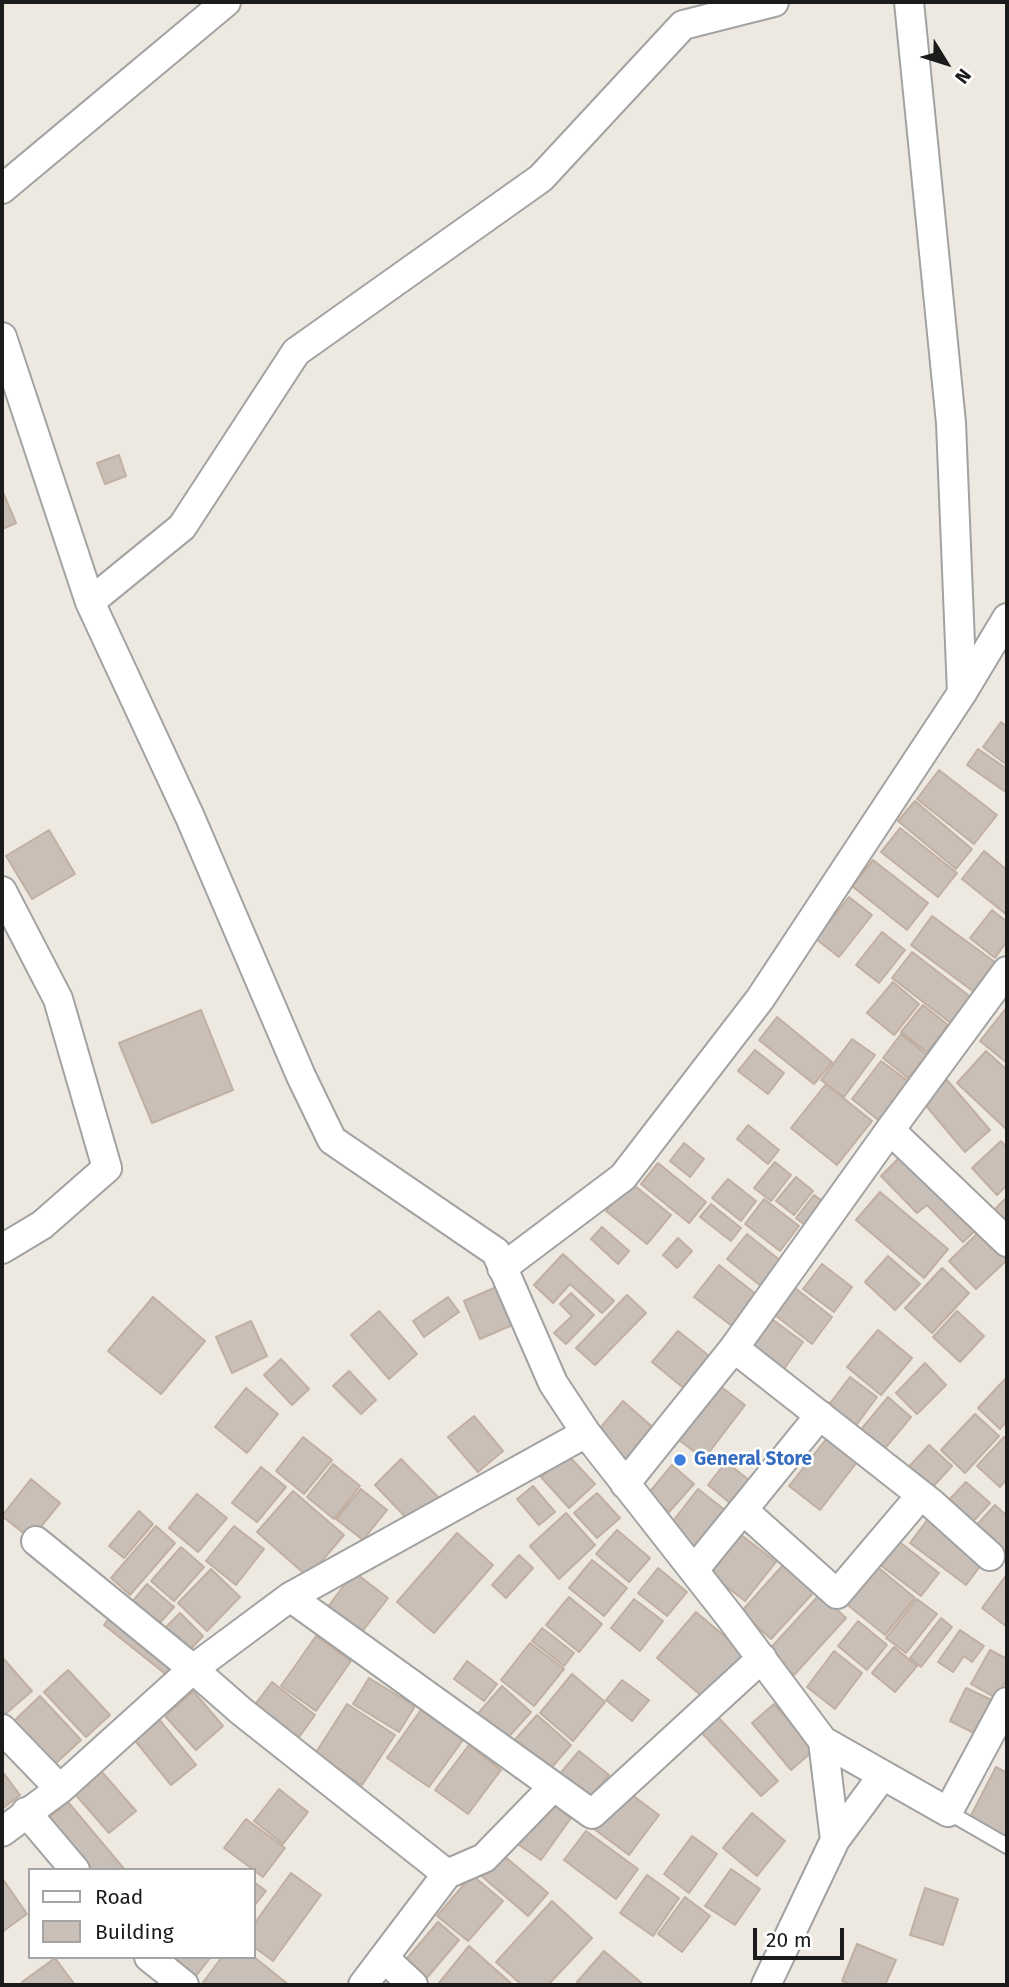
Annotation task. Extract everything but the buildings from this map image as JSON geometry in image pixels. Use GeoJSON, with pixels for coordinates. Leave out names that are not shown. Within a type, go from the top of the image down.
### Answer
{"type":"FeatureCollection","features":[{"type":"Feature","properties":{"kind":"street"},"geometry":{"type":"LineString","coordinates":[[2,189],[226,2]]}},
{"type":"Feature","properties":{"kind":"street"},"geometry":{"type":"LineString","coordinates":[[90,602],[183,527],[296,352],[541,178],[683,25],[774,2]]}},
{"type":"Feature","properties":{"kind":"street"},"geometry":{"type":"LineString","coordinates":[[909,2],[951,423],[962,694]]}},
{"type":"Feature","properties":{"kind":"street"},"geometry":{"type":"LineString","coordinates":[[2,337],[90,602],[190,817],[295,1063],[332,1140],[496,1252],[553,1383],[586,1433],[762,1658],[823,1741],[948,1812],[1007,1703]]}},
{"type":"Feature","properties":{"kind":"street"},"geometry":{"type":"LineString","coordinates":[[502,1268],[623,1177],[760,999],[962,694],[1007,618]]}},
{"type":"Feature","properties":{"kind":"street"},"geometry":{"type":"LineString","coordinates":[[2,891],[58,999],[107,1168],[42,1225],[2,1249]]}},
{"type":"Feature","properties":{"kind":"street"},"geometry":{"type":"LineString","coordinates":[[625,1484],[734,1348],[1007,971]]}},
{"type":"Feature","properties":{"kind":"street"},"geometry":{"type":"LineString","coordinates":[[890,1130],[1007,1242]]}},
{"type":"Feature","properties":{"kind":"street"},"geometry":{"type":"LineString","coordinates":[[734,1348],[921,1495],[990,1556]]}},
{"type":"Feature","properties":{"kind":"street"},"geometry":{"type":"LineString","coordinates":[[694,1570],[820,1415]]}},
{"type":"Feature","properties":{"kind":"street"},"geometry":{"type":"LineString","coordinates":[[2,1832],[60,1789],[193,1668],[290,1597],[586,1433]]}},
{"type":"Feature","properties":{"kind":"street"},"geometry":{"type":"LineString","coordinates":[[743,1510],[837,1594],[921,1495]]}},
{"type":"Feature","properties":{"kind":"street"},"geometry":{"type":"LineString","coordinates":[[36,1542],[193,1668],[241,1711],[447,1874]]}},
{"type":"Feature","properties":{"kind":"street"},"geometry":{"type":"LineString","coordinates":[[290,1597],[592,1814],[762,1658]]}},
{"type":"Feature","properties":{"kind":"street"},"geometry":{"type":"LineString","coordinates":[[2,1729],[60,1789]]}},
{"type":"Feature","properties":{"kind":"street"},"geometry":{"type":"LineString","coordinates":[[823,1741],[835,1840]]}},
{"type":"Feature","properties":{"kind":"street"},"geometry":{"type":"LineString","coordinates":[[766,1985],[835,1840],[883,1775]]}},
{"type":"Feature","properties":{"kind":"street"},"geometry":{"type":"LineString","coordinates":[[363,1985],[447,1874],[484,1858],[553,1787]]}},
{"type":"Feature","properties":{"kind":"street"},"geometry":{"type":"LineString","coordinates":[[26,1812],[73,1868]]}},
{"type":"Feature","properties":{"kind":"street"},"geometry":{"type":"LineString","coordinates":[[384,1958],[413,1985]]}},
{"type":"Feature","properties":{"kind":"street"},"geometry":{"type":"LineString","coordinates":[[152,1959],[184,1985]]}},
{"type":"Feature","properties":{"kind":"lane"},"geometry":{"type":"LineString","coordinates":[[948,1812],[1007,1846]]}},
{"type":"Feature","properties":{"kind":"place","name":"General Store"},"geometry":{"type":"Point","coordinates":[680,1460]}}]}
